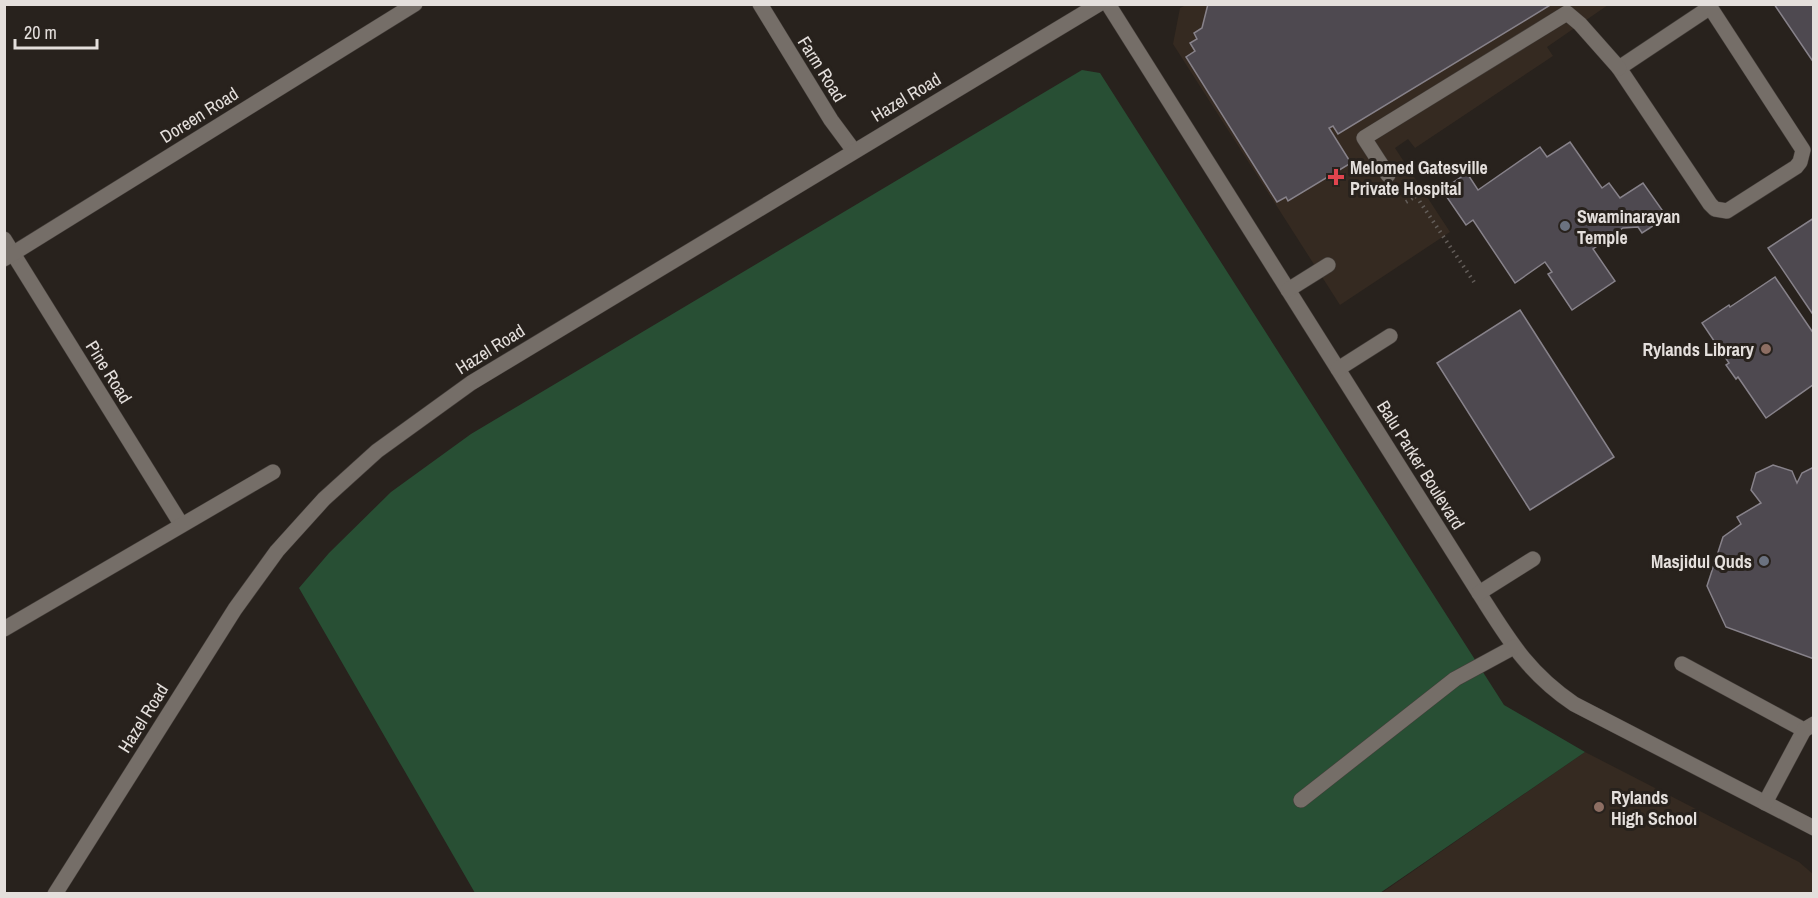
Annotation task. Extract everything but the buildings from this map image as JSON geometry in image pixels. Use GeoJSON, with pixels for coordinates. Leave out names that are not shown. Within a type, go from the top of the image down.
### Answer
{"type":"FeatureCollection","features":[{"type":"Feature","properties":{"kind":"street","name":"Doreen Road"},"geometry":{"type":"LineString","coordinates":[[9,257],[415,4]]}},
{"type":"Feature","properties":{"kind":"street","name":"Farm Road"},"geometry":{"type":"LineString","coordinates":[[760,4],[831,120],[854,151]]}},
{"type":"Feature","properties":{"kind":"street","name":"Hazel Road"},"geometry":{"type":"LineString","coordinates":[[55,894],[235,609],[277,550],[324,499],[377,451],[471,383],[1099,4]]}},
{"type":"Feature","properties":{"kind":"street","name":"Balu Parker Boulevard"},"geometry":{"type":"LineString","coordinates":[[1108,4],[1479,593],[1529,667],[1550,688],[1574,705],[1814,828]]}},
{"type":"Feature","properties":{"kind":"street"},"geometry":{"type":"LineString","coordinates":[[1388,175],[1364,138],[1567,13],[1580,24],[1619,68],[1715,209],[1721,211],[1733,209],[1796,167],[1803,156],[1800,144],[1708,6],[1619,68]]}},
{"type":"Feature","properties":{"kind":"street","name":"Pine Road"},"geometry":{"type":"LineString","coordinates":[[4,239],[9,257],[181,524]]}},
{"type":"Feature","properties":{"kind":"street"},"geometry":{"type":"LineString","coordinates":[[1288,290],[1328,265]]}},
{"type":"Feature","properties":{"kind":"street"},"geometry":{"type":"LineString","coordinates":[[1338,369],[1390,336]]}},
{"type":"Feature","properties":{"kind":"street"},"geometry":{"type":"LineString","coordinates":[[4,629],[273,472]]}},
{"type":"Feature","properties":{"kind":"street"},"geometry":{"type":"LineString","coordinates":[[1479,593],[1533,559]]}},
{"type":"Feature","properties":{"kind":"street"},"geometry":{"type":"LineString","coordinates":[[1301,800],[1455,679],[1514,647]]}},
{"type":"Feature","properties":{"kind":"street"},"geometry":{"type":"LineString","coordinates":[[1682,664],[1809,727],[1765,802]]}},
{"type":"Feature","properties":{"kind":"path"},"geometry":{"type":"LineString","coordinates":[[1406,202],[1416,196],[1474,282]]}},
{"type":"Feature","properties":{"kind":"shaded area","name":"Melomed Gatesville Private Hospital"},"geometry":{"type":"Polygon","coordinates":[[[1186,5],[1608,5],[1547,47],[1553,56],[1415,148],[1408,139],[1395,148],[1450,232],[1340,305],[1173,44],[1180,8],[1186,5]]]}},
{"type":"Feature","properties":{"kind":"shaded area","name":"Rylands High School"},"geometry":{"type":"Polygon","coordinates":[[[1585,752],[1799,862],[1814,875],[1813,894],[1380,894],[1585,752]]]}},
{"type":"Feature","properties":{"kind":"green space"},"geometry":{"type":"Polygon","coordinates":[[[1082,70],[1100,73],[1504,705],[1585,752],[1380,893],[475,893],[299,588],[329,553],[391,492],[471,434],[1082,70]]]}},
{"type":"Feature","properties":{"kind":"place","name":"Melomed Gatesville Private Hospital"},"geometry":{"type":"Point","coordinates":[1336,177]}},
{"type":"Feature","properties":{"kind":"place","name":"Swaminarayan Temple"},"geometry":{"type":"Point","coordinates":[1565,226]}},
{"type":"Feature","properties":{"kind":"place","name":"Rylands Library"},"geometry":{"type":"Point","coordinates":[1766,349]}},
{"type":"Feature","properties":{"kind":"place","name":"Masjidul Quds"},"geometry":{"type":"Point","coordinates":[1764,561]}},
{"type":"Feature","properties":{"kind":"place","name":"Rylands High School"},"geometry":{"type":"Point","coordinates":[1599,807]}}]}
